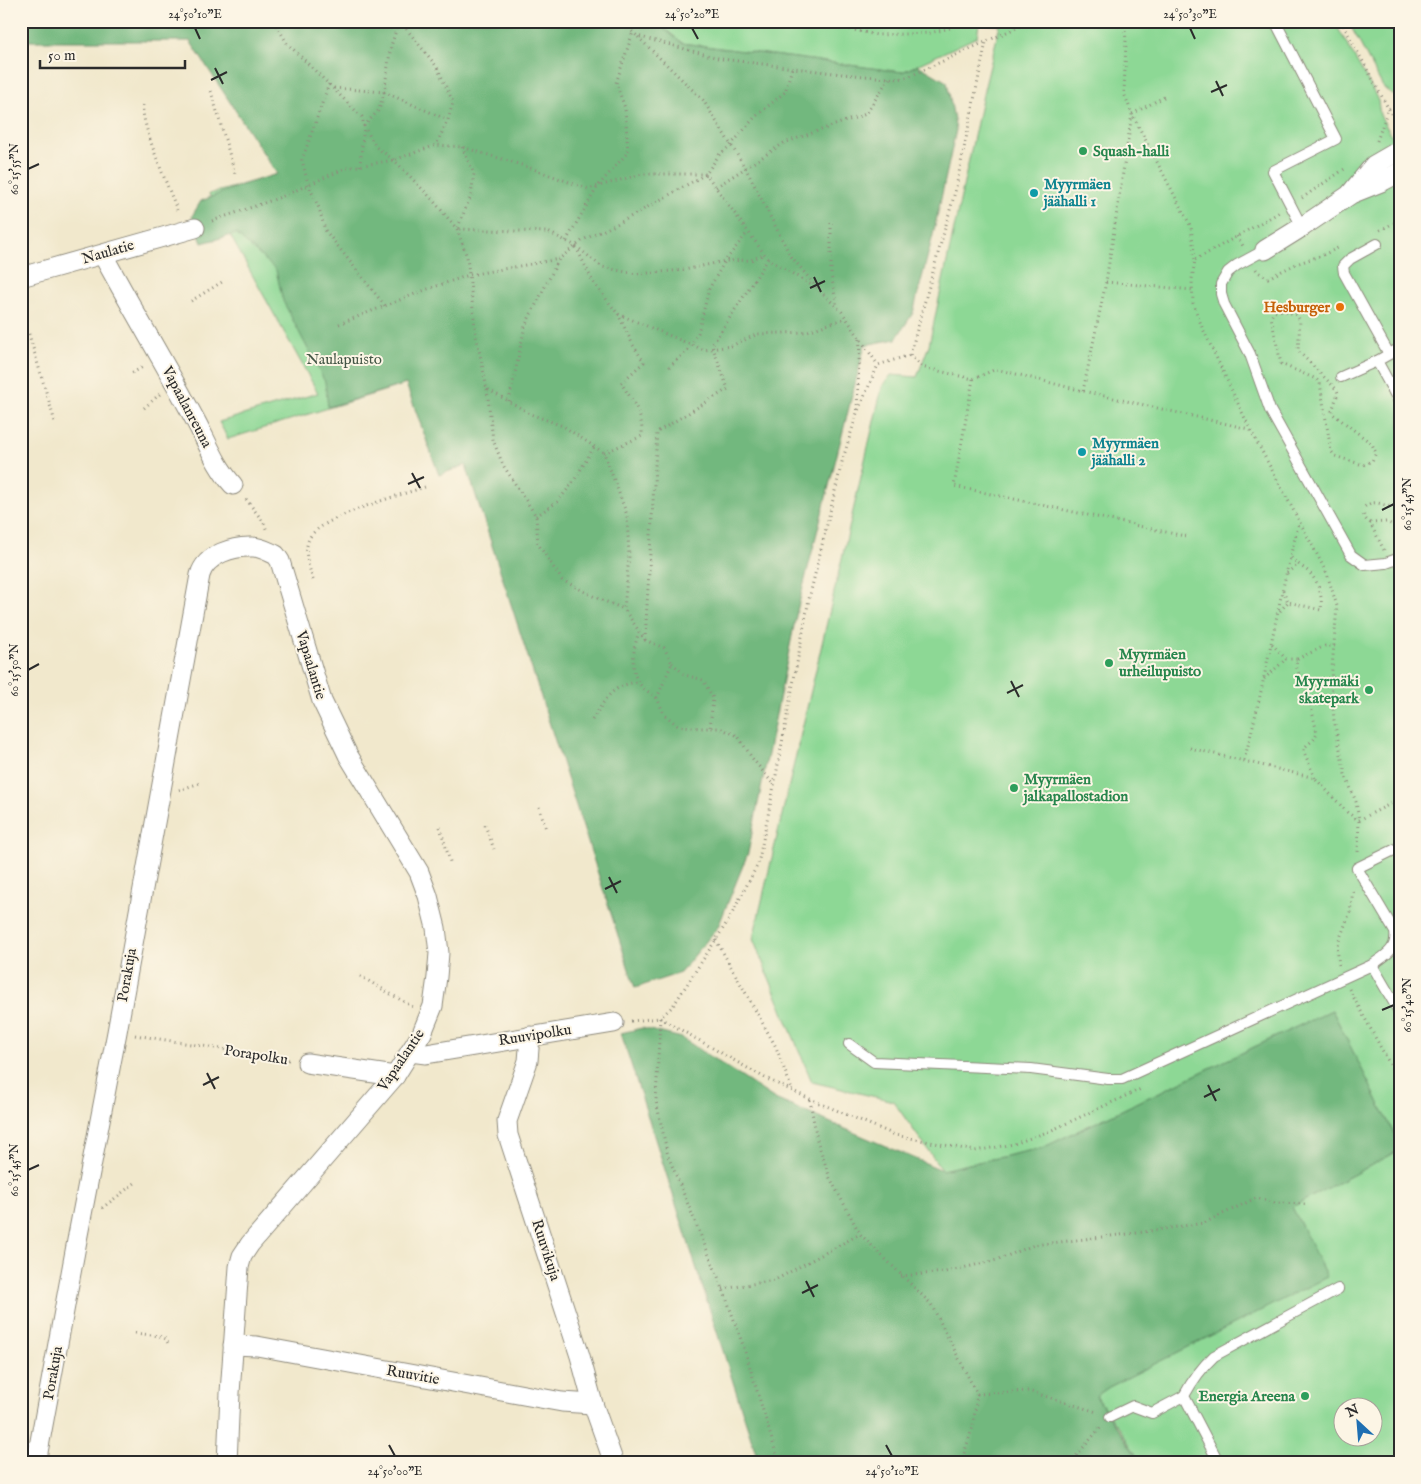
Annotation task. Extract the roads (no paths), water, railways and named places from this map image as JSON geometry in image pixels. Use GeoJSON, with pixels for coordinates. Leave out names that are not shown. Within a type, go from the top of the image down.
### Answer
{"type":"FeatureCollection","features":[{"type":"Feature","properties":{"kind":"street"},"geometry":{"type":"LineString","coordinates":[[1351,194],[1374,166],[1400,150]]}},
{"type":"Feature","properties":{"kind":"street"},"geometry":{"type":"LineString","coordinates":[[1257,254],[1302,228],[1351,194],[1400,172]]}},
{"type":"Feature","properties":{"kind":"street","name":"Naulatie"},"geometry":{"type":"LineString","coordinates":[[21,277],[195,228]]}},
{"type":"Feature","properties":{"kind":"street","name":"Vapaalanreuna"},"geometry":{"type":"LineString","coordinates":[[103,255],[194,418],[214,458],[224,475],[233,485]]}},
{"type":"Feature","properties":{"kind":"street","name":"Porakuja"},"geometry":{"type":"LineString","coordinates":[[36,1463],[117,1032],[194,603],[202,569],[208,561],[220,553],[234,549],[255,546],[276,555]]}},
{"type":"Feature","properties":{"kind":"street","name":"Vapaalantie"},"geometry":{"type":"LineString","coordinates":[[226,1463],[233,1345],[242,1256],[250,1244],[395,1076],[422,1033],[433,1006],[439,953],[436,928],[428,896],[419,872],[348,755],[322,701],[276,555]]}},
{"type":"Feature","properties":{"kind":"street","name":"Ruuvipolku"},"geometry":{"type":"LineString","coordinates":[[410,1052],[426,1054],[614,1022]]}},
{"type":"Feature","properties":{"kind":"street","name":"Ruuvikuja"},"geometry":{"type":"LineString","coordinates":[[530,1036],[528,1061],[507,1121],[508,1135],[580,1356],[593,1404],[614,1463]]}},
{"type":"Feature","properties":{"kind":"street","name":"Porapolku"},"geometry":{"type":"LineString","coordinates":[[307,1063],[395,1076]]}},
{"type":"Feature","properties":{"kind":"street","name":"Ruuvitie"},"geometry":{"type":"LineString","coordinates":[[233,1345],[257,1346],[562,1402],[593,1404]]}},
{"type":"Feature","properties":{"kind":"lane"},"geometry":{"type":"LineString","coordinates":[[1275,21],[1336,139],[1273,171],[1302,228]]}},
{"type":"Feature","properties":{"kind":"lane"},"geometry":{"type":"LineString","coordinates":[[1377,244],[1350,259],[1344,266],[1344,273],[1389,354]]}},
{"type":"Feature","properties":{"kind":"lane"},"geometry":{"type":"LineString","coordinates":[[1257,254],[1228,272],[1221,284],[1221,294],[1224,304],[1250,354],[1270,410],[1351,555],[1365,565],[1386,563],[1400,558]]}},
{"type":"Feature","properties":{"kind":"lane"},"geometry":{"type":"LineString","coordinates":[[1341,377],[1377,361],[1400,348]]}},
{"type":"Feature","properties":{"kind":"lane"},"geometry":{"type":"LineString","coordinates":[[1377,361],[1400,404]]}},
{"type":"Feature","properties":{"kind":"lane"},"geometry":{"type":"LineString","coordinates":[[849,1044],[874,1062],[1031,1070],[1122,1079],[1344,977],[1372,966],[1393,948],[1397,940],[1395,932],[1357,868],[1400,847]]}},
{"type":"Feature","properties":{"kind":"lane"},"geometry":{"type":"LineString","coordinates":[[1372,966],[1400,1013]]}},
{"type":"Feature","properties":{"kind":"lane"},"geometry":{"type":"LineString","coordinates":[[1110,1417],[1133,1406],[1152,1413],[1184,1396],[1200,1370],[1214,1356],[1338,1288]]}},
{"type":"Feature","properties":{"kind":"lane"},"geometry":{"type":"LineString","coordinates":[[1184,1396],[1219,1463]]}},
{"type":"Feature","properties":{"kind":"place","name":"Squash-halli"},"geometry":{"type":"Point","coordinates":[1083,151]}},
{"type":"Feature","properties":{"kind":"place","name":"Myyrmäen jäähalli 1"},"geometry":{"type":"Point","coordinates":[1034,193]}},
{"type":"Feature","properties":{"kind":"place","name":"Hesburger"},"geometry":{"type":"Point","coordinates":[1340,307]}},
{"type":"Feature","properties":{"kind":"place","name":"Myyrmäen jäähalli 2"},"geometry":{"type":"Point","coordinates":[1082,452]}},
{"type":"Feature","properties":{"kind":"place","name":"Myyrmäen urheilupuisto"},"geometry":{"type":"Point","coordinates":[1109,663]}},
{"type":"Feature","properties":{"kind":"place","name":"Myyrmäki skatepark"},"geometry":{"type":"Point","coordinates":[1369,690]}},
{"type":"Feature","properties":{"kind":"place","name":"Myyrmäen jalkapallostadion"},"geometry":{"type":"Point","coordinates":[1014,788]}},
{"type":"Feature","properties":{"kind":"place","name":"Energia Areena"},"geometry":{"type":"Point","coordinates":[1305,1396]}},
{"type":"Feature","properties":{"kind":"park label","name":"Naulapuisto"},"geometry":{"type":"Point","coordinates":[344,359]}}]}
